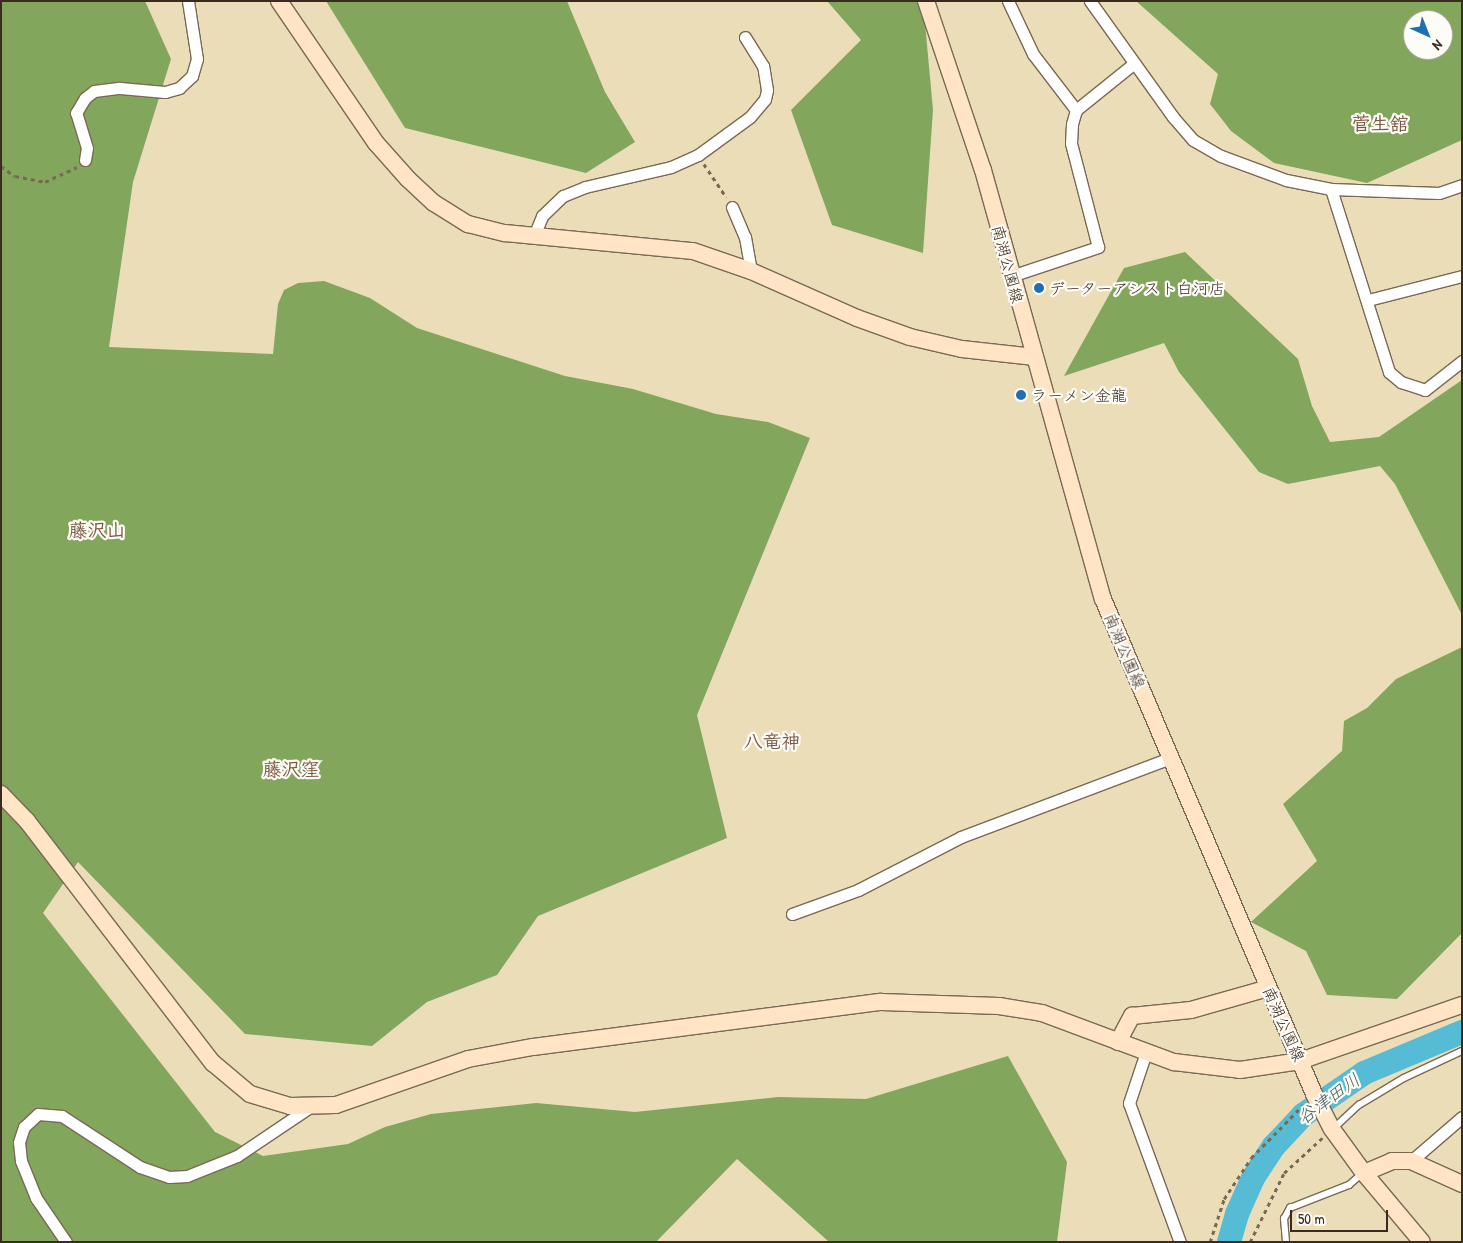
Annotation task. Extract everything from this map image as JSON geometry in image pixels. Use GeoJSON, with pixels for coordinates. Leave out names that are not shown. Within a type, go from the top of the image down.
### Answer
{"type":"FeatureCollection","features":[{"type":"Feature","properties":{"kind":"street"},"geometry":{"type":"LineString","coordinates":[[85,160],[87,148],[76,113],[84,98],[94,91],[120,88],[166,92],[179,88],[192,76],[197,59],[188,1]]}},
{"type":"Feature","properties":{"kind":"street"},"geometry":{"type":"LineString","coordinates":[[278,1],[376,143],[408,179],[447,213],[468,224],[534,236],[693,251],[750,271],[857,318],[910,337],[962,349],[1034,357]]}},
{"type":"Feature","properties":{"kind":"street","name":"南湖公園線"},"geometry":{"type":"LineString","coordinates":[[926,1],[983,170],[1011,276],[1103,599],[1314,1094],[1332,1129],[1364,1173],[1422,1242]]}},
{"type":"Feature","properties":{"kind":"street"},"geometry":{"type":"LineString","coordinates":[[1008,1],[1033,54],[1076,110]]}},
{"type":"Feature","properties":{"kind":"street"},"geometry":{"type":"LineString","coordinates":[[1090,1],[1133,64],[1193,140],[1249,168],[1331,189],[1439,193],[1462,185]]}},
{"type":"Feature","properties":{"kind":"street"},"geometry":{"type":"LineString","coordinates":[[534,236],[542,216],[563,196],[585,187],[671,167],[698,155],[750,117],[765,99],[766,78],[745,37]]}},
{"type":"Feature","properties":{"kind":"street"},"geometry":{"type":"LineString","coordinates":[[1011,276],[1098,247],[1071,142],[1076,110],[1133,64]]}},
{"type":"Feature","properties":{"kind":"street"},"geometry":{"type":"LineString","coordinates":[[1331,189],[1390,372],[1402,382],[1425,390],[1462,361]]}},
{"type":"Feature","properties":{"kind":"street"},"geometry":{"type":"LineString","coordinates":[[732,207],[745,237],[750,271]]}},
{"type":"Feature","properties":{"kind":"street"},"geometry":{"type":"LineString","coordinates":[[1368,300],[1462,276]]}},
{"type":"Feature","properties":{"kind":"street"},"geometry":{"type":"LineString","coordinates":[[792,914],[858,890],[961,837],[1170,758]]}},
{"type":"Feature","properties":{"kind":"street"},"geometry":{"type":"LineString","coordinates":[[1,794],[27,821],[213,1063],[250,1094],[270,1102],[310,1107],[336,1105],[468,1059],[532,1047],[881,1002],[999,1006],[1042,1013],[1174,1062],[1240,1070],[1300,1061],[1462,1005]]}},
{"type":"Feature","properties":{"kind":"street"},"geometry":{"type":"LineString","coordinates":[[1118,1042],[1132,1016],[1190,1010],[1245,997],[1268,988]]}},
{"type":"Feature","properties":{"kind":"street"},"geometry":{"type":"LineString","coordinates":[[1146,1052],[1129,1103],[1180,1242]]}},
{"type":"Feature","properties":{"kind":"street"},"geometry":{"type":"LineString","coordinates":[[66,1242],[36,1198],[21,1161],[19,1142],[24,1127],[38,1114],[62,1116],[140,1167],[178,1176],[205,1172],[237,1156],[310,1107]]}},
{"type":"Feature","properties":{"kind":"street"},"geometry":{"type":"LineString","coordinates":[[1410,1161],[1462,1117]]}},
{"type":"Feature","properties":{"kind":"street"},"geometry":{"type":"LineString","coordinates":[[1364,1173],[1392,1161],[1410,1161],[1462,1184]]}},
{"type":"Feature","properties":{"kind":"lane"},"geometry":{"type":"LineString","coordinates":[[1332,1129],[1360,1105],[1404,1078],[1462,1052]]}},
{"type":"Feature","properties":{"kind":"lane"},"geometry":{"type":"LineString","coordinates":[[1286,1242],[1284,1219],[1290,1208],[1349,1185],[1364,1173]]}},
{"type":"Feature","properties":{"kind":"path"},"geometry":{"type":"LineString","coordinates":[[698,155],[732,207]]}},
{"type":"Feature","properties":{"kind":"path"},"geometry":{"type":"LineString","coordinates":[[1,166],[15,176],[44,182],[74,170],[85,160]]}},
{"type":"Feature","properties":{"kind":"path"},"geometry":{"type":"LineString","coordinates":[[1210,1242],[1224,1199],[1251,1158],[1314,1094]]}},
{"type":"Feature","properties":{"kind":"path"},"geometry":{"type":"LineString","coordinates":[[1250,1242],[1284,1173],[1332,1129]]}},
{"type":"Feature","properties":{"kind":"green space"},"geometry":{"type":"Polygon","coordinates":[[[1,1],[145,1],[171,59],[133,182],[109,347],[273,354],[278,304],[284,290],[298,283],[324,281],[370,298],[417,328],[565,376],[633,389],[716,414],[768,422],[810,438],[697,715],[727,838],[538,916],[497,975],[427,1002],[372,1046],[245,1034],[78,862],[43,913],[215,1132],[263,1156],[348,1144],[385,1127],[431,1114],[536,1103],[635,1112],[778,1097],[866,1099],[1008,1056],[1067,1162],[1057,1242],[829,1242],[737,1159],[656,1242],[1,1242],[1,1]]]}},
{"type":"Feature","properties":{"kind":"green space"},"geometry":{"type":"Polygon","coordinates":[[[326,1],[567,1],[605,92],[635,142],[586,173],[405,128],[326,1]]]}},
{"type":"Feature","properties":{"kind":"green space"},"geometry":{"type":"Polygon","coordinates":[[[827,1],[923,1],[933,110],[923,253],[832,225],[791,110],[861,40],[827,1]]]}},
{"type":"Feature","properties":{"kind":"green space"},"geometry":{"type":"Polygon","coordinates":[[[1136,1],[1462,1],[1462,140],[1367,183],[1274,163],[1231,131],[1210,104],[1218,74],[1136,1]]]}},
{"type":"Feature","properties":{"kind":"green space"},"geometry":{"type":"Polygon","coordinates":[[[1185,252],[1298,359],[1312,406],[1330,442],[1379,437],[1462,380],[1462,615],[1395,484],[1380,466],[1288,484],[1259,472],[1179,372],[1164,343],[1064,376],[1124,268],[1185,252]]]}},
{"type":"Feature","properties":{"kind":"green space"},"geometry":{"type":"Polygon","coordinates":[[[1462,647],[1462,933],[1397,999],[1327,995],[1306,951],[1251,922],[1317,861],[1283,804],[1342,751],[1344,721],[1367,708],[1396,679],[1462,647]]]}},
{"type":"Feature","properties":{"kind":"waterway","name":"谷津田川"},"geometry":{"type":"LineString","coordinates":[[1229,1242],[1237,1214],[1253,1178],[1274,1146],[1303,1115],[1364,1073],[1462,1032]]}},
{"type":"Feature","properties":{"kind":"place","name":"データーアシスト白河店"},"geometry":{"type":"Point","coordinates":[1039,288]}},
{"type":"Feature","properties":{"kind":"place","name":"ラーメン金龍"},"geometry":{"type":"Point","coordinates":[1021,395]}},
{"type":"Feature","properties":{"kind":"district","name":"菅生舘"},"geometry":{"type":"Point","coordinates":[1380,124]}},
{"type":"Feature","properties":{"kind":"district","name":"藤沢山"},"geometry":{"type":"Point","coordinates":[97,531]}},
{"type":"Feature","properties":{"kind":"district","name":"八竜神"},"geometry":{"type":"Point","coordinates":[772,742]}},
{"type":"Feature","properties":{"kind":"district","name":"藤沢窪"},"geometry":{"type":"Point","coordinates":[291,770]}}]}
